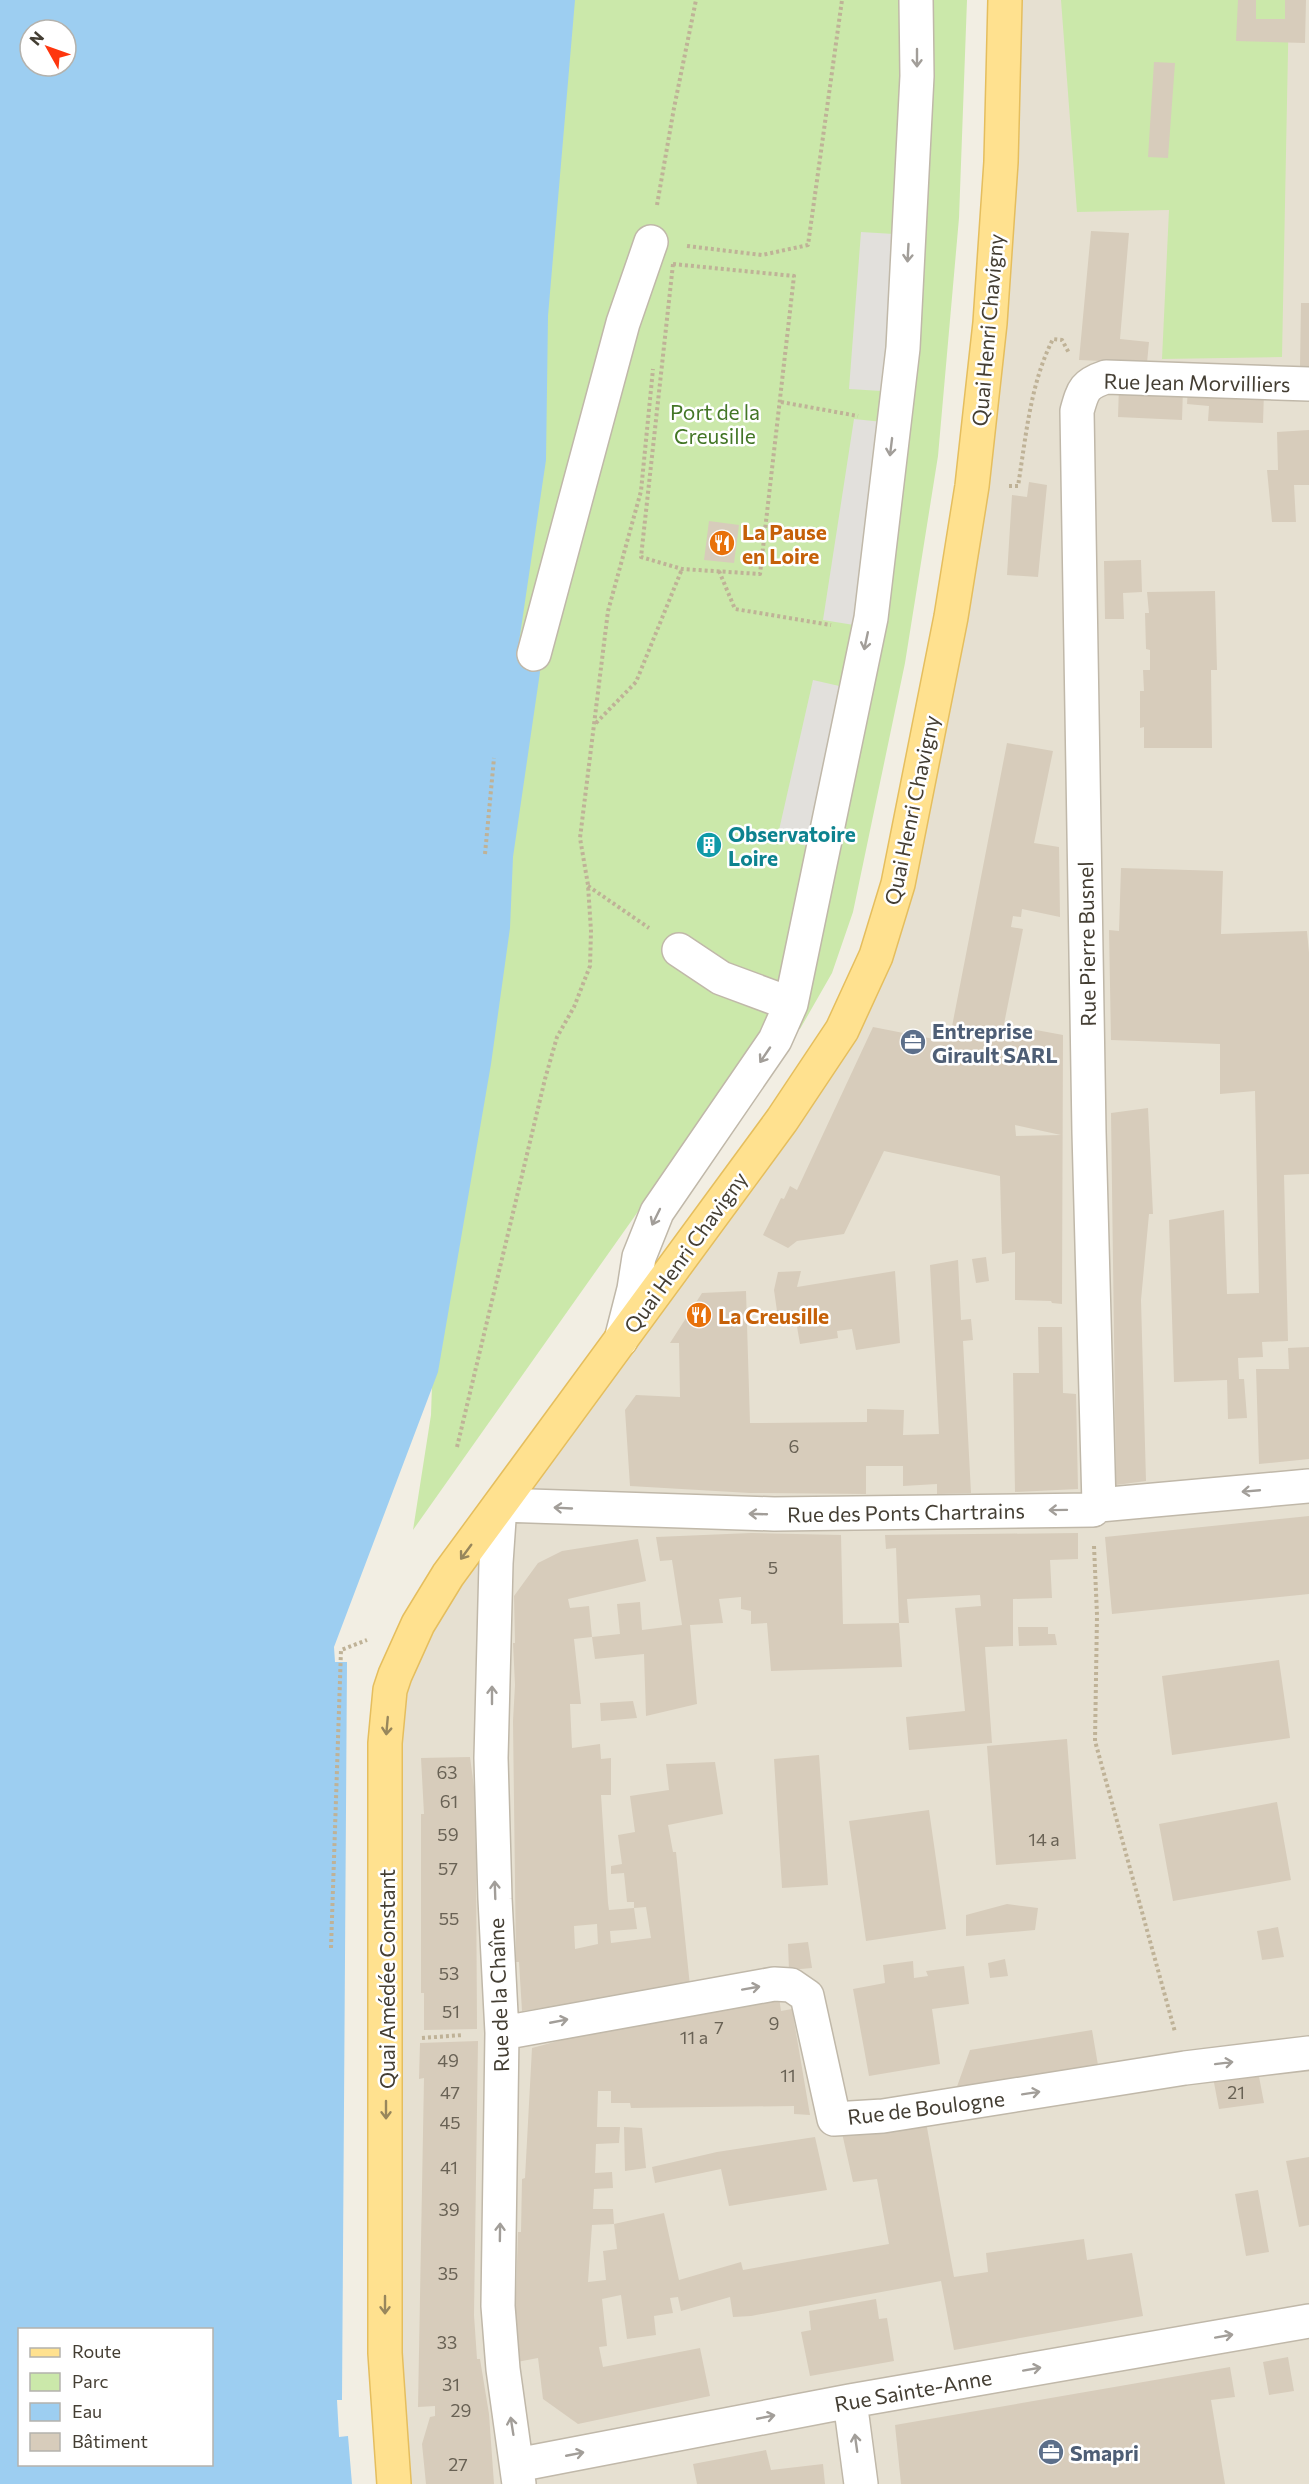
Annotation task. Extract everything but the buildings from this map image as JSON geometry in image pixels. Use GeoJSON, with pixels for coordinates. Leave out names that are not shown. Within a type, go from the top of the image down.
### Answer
{"type":"FeatureCollection","features":[{"type":"Feature","properties":{"kind":"main road","name":"Quai Henri Chavigny"},"geometry":{"type":"LineString","coordinates":[[500,1505],[782,1120],[842,1030],[876,956],[898,884],[951,617],[972,486],[990,323],[999,196],[1005,0]]}},
{"type":"Feature","properties":{"kind":"main road","name":"Quai Amédée Constant"},"geometry":{"type":"LineString","coordinates":[[394,2484],[385,2353],[385,1743],[390,1690],[418,1624],[448,1575],[500,1505]]}},
{"type":"Feature","properties":{"kind":"street"},"geometry":{"type":"LineString","coordinates":[[621,1340],[634,1289],[639,1257],[657,1212],[775,1041],[791,1004],[871,618],[903,348],[917,76],[916,0]]}},
{"type":"Feature","properties":{"kind":"street"},"geometry":{"type":"LineString","coordinates":[[534,654],[623,323],[651,242]]}},
{"type":"Feature","properties":{"kind":"street","name":"Rue Jean Morvilliers"},"geometry":{"type":"LineString","coordinates":[[1087,386],[1106,376],[1309,384]]}},
{"type":"Feature","properties":{"kind":"street","name":"Rue Pierre Busnel"},"geometry":{"type":"LineString","coordinates":[[1087,386],[1077,411],[1077,434],[1096,1507]]}},
{"type":"Feature","properties":{"kind":"street"},"geometry":{"type":"LineString","coordinates":[[679,950],[721,978],[791,1004]]}},
{"type":"Feature","properties":{"kind":"street","name":"Rue des Ponts Chartrains"},"geometry":{"type":"LineString","coordinates":[[500,1505],[774,1514],[1096,1507],[1309,1486]]}},
{"type":"Feature","properties":{"kind":"street","name":"Rue de la Chaîne"},"geometry":{"type":"LineString","coordinates":[[500,1505],[496,1563],[491,1758],[502,2033],[498,2306],[503,2369],[518,2474]]}},
{"type":"Feature","properties":{"kind":"street","name":"Rue de Boulogne"},"geometry":{"type":"LineString","coordinates":[[502,2033],[774,1984],[791,1985],[807,1996],[834,2119],[883,2116],[1185,2068],[1309,2053]]}},
{"type":"Feature","properties":{"kind":"street","name":"Rue Sainte-Anne"},"geometry":{"type":"LineString","coordinates":[[518,2474],[850,2401],[1309,2321]]}},
{"type":"Feature","properties":{"kind":"street"},"geometry":{"type":"LineString","coordinates":[[850,2401],[861,2484]]}},
{"type":"Feature","properties":{"kind":"path"},"geometry":{"type":"LineString","coordinates":[[696,0],[674,108],[651,242],[762,255],[808,245],[842,0]]}},
{"type":"Feature","properties":{"kind":"path"},"geometry":{"type":"LineString","coordinates":[[672,264],[794,276],[760,574],[682,569],[641,557],[672,264]]}},
{"type":"Feature","properties":{"kind":"path"},"geometry":{"type":"LineString","coordinates":[[972,486],[1018,486],[1033,397],[1044,357],[1053,339],[1062,340],[1087,386]]}},
{"type":"Feature","properties":{"kind":"path"},"geometry":{"type":"LineString","coordinates":[[458,1447],[545,1079],[557,1037],[574,1007],[590,966],[591,931],[588,885],[580,838],[596,723],[608,611],[641,491],[653,364]]}},
{"type":"Feature","properties":{"kind":"path"},"geometry":{"type":"LineString","coordinates":[[781,402],[894,422]]}},
{"type":"Feature","properties":{"kind":"path"},"geometry":{"type":"LineString","coordinates":[[596,723],[636,682],[682,569]]}},
{"type":"Feature","properties":{"kind":"path"},"geometry":{"type":"LineString","coordinates":[[719,571],[735,609],[836,626],[865,646]]}},
{"type":"Feature","properties":{"kind":"path"},"geometry":{"type":"LineString","coordinates":[[485,854],[494,758]]}},
{"type":"Feature","properties":{"kind":"path"},"geometry":{"type":"LineString","coordinates":[[588,885],[679,950]]}},
{"type":"Feature","properties":{"kind":"path"},"geometry":{"type":"LineString","coordinates":[[1096,1507],[1095,1741],[1185,2068]]}},
{"type":"Feature","properties":{"kind":"path"},"geometry":{"type":"LineString","coordinates":[[331,1948],[341,1650],[367,1640]]}},
{"type":"Feature","properties":{"kind":"path"},"geometry":{"type":"LineString","coordinates":[[421,2038],[502,2033]]}},
{"type":"Feature","properties":{"kind":"shaded area"},"geometry":{"type":"Polygon","coordinates":[[[1005,0],[1309,0],[1309,2484],[394,2484],[390,1690],[876,956],[951,617],[1005,0]]]}},
{"type":"Feature","properties":{"kind":"shaded area"},"geometry":{"type":"Polygon","coordinates":[[[861,232],[894,234],[882,391],[849,389],[861,232]]]}},
{"type":"Feature","properties":{"kind":"shaded area"},"geometry":{"type":"Polygon","coordinates":[[[854,419],[883,422],[854,625],[823,620],[854,419]]]}},
{"type":"Feature","properties":{"kind":"shaded area"},"geometry":{"type":"Polygon","coordinates":[[[813,680],[848,688],[812,847],[777,839],[813,680]]]}},
{"type":"Feature","properties":{"kind":"green space","name":"Port de la Creusille"},"geometry":{"type":"Polygon","coordinates":[[[549,0],[967,0],[959,218],[938,456],[905,663],[853,912],[832,973],[800,1029],[767,1029],[413,1530],[431,1415],[434,1325],[549,0]]]}},
{"type":"Feature","properties":{"kind":"green space"},"geometry":{"type":"Polygon","coordinates":[[[1061,0],[1289,0],[1282,357],[1162,359],[1169,210],[1077,212],[1061,0]]]}},
{"type":"Feature","properties":{"kind":"water"},"geometry":{"type":"Polygon","coordinates":[[[0,0],[575,0],[548,316],[546,460],[519,642],[534,654],[540,672],[513,857],[510,928],[491,1064],[438,1372],[334,1647],[335,1662],[347,1662],[342,2400],[337,2400],[339,2437],[348,2436],[352,2484],[0,2484],[0,0]]]}},
{"type":"Feature","properties":{"kind":"place","name":"La Pause en Loire"},"geometry":{"type":"Point","coordinates":[722,543]}},
{"type":"Feature","properties":{"kind":"place","name":"Observatoire Loire"},"geometry":{"type":"Point","coordinates":[709,845]}},
{"type":"Feature","properties":{"kind":"place","name":"Entreprise Girault SARL"},"geometry":{"type":"Point","coordinates":[913,1042]}},
{"type":"Feature","properties":{"kind":"place","name":"La Creusille"},"geometry":{"type":"Point","coordinates":[699,1315]}},
{"type":"Feature","properties":{"kind":"place","name":"Smapri"},"geometry":{"type":"Point","coordinates":[1051,2452]}}]}
